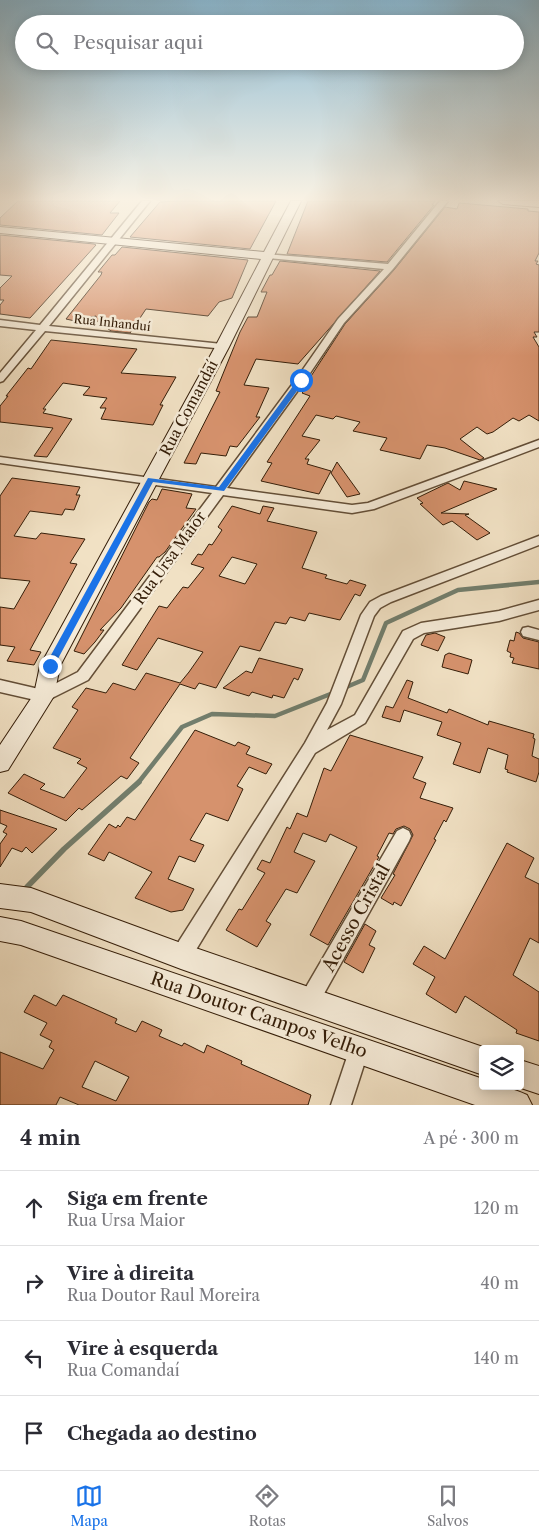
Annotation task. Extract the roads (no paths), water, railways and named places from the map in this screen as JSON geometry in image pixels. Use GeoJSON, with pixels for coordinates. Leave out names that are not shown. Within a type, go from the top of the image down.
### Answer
{"type":"FeatureCollection","features":[{"type":"Feature","properties":{"kind":"street"},"geometry":{"type":"LineString","coordinates":[[0,379],[103,253]]}},
{"type":"Feature","properties":{"kind":"street"},"geometry":{"type":"LineString","coordinates":[[232,253],[390,267]]}},
{"type":"Feature","properties":{"kind":"street","name":"Rua Comandaí"},"geometry":{"type":"LineString","coordinates":[[44,696],[50,666],[222,347],[270,253]]}},
{"type":"Feature","properties":{"kind":"street","name":"Rua Ursa Maior"},"geometry":{"type":"LineString","coordinates":[[0,763],[44,696],[83,676],[301,380],[341,321],[402,253]]}},
{"type":"Feature","properties":{"kind":"street","name":"Rua Inhanduí"},"geometry":{"type":"LineString","coordinates":[[0,323],[222,347]]}},
{"type":"Feature","properties":{"kind":"street"},"geometry":{"type":"LineString","coordinates":[[0,460],[352,509],[370,506],[539,443]]}},
{"type":"Feature","properties":{"kind":"street"},"geometry":{"type":"LineString","coordinates":[[181,956],[310,748],[334,704],[368,615],[375,605],[386,599],[539,540]]}},
{"type":"Feature","properties":{"kind":"street"},"geometry":{"type":"LineString","coordinates":[[310,748],[360,719],[408,635],[421,628],[498,616],[539,605]]}},
{"type":"Feature","properties":{"kind":"street"},"geometry":{"type":"LineString","coordinates":[[0,686],[44,696]]}},
{"type":"Feature","properties":{"kind":"street","name":"Acesso Cristal"},"geometry":{"type":"LineString","coordinates":[[309,1001],[403,836]]}},
{"type":"Feature","properties":{"kind":"street","name":"Rua Doutor Campos Velho"},"geometry":{"type":"LineString","coordinates":[[0,896],[31,900],[181,956],[479,1060]]}},
{"type":"Feature","properties":{"kind":"street","name":"Rua Doutor Campos Velho"},"geometry":{"type":"LineString","coordinates":[[0,930],[21,933],[517,1105]]}},
{"type":"Feature","properties":{"kind":"street"},"geometry":{"type":"LineString","coordinates":[[341,1105],[359,1049]]}},
{"type":"Feature","properties":{"kind":"street"},"geometry":{"type":"LineString","coordinates":[[524,1075],[539,1080]]}},
{"type":"Feature","properties":{"kind":"waterway"},"geometry":{"type":"LineString","coordinates":[[344,688],[363,680],[386,623],[458,590],[539,582]]}},
{"type":"Feature","properties":{"kind":"waterway"},"geometry":{"type":"LineString","coordinates":[[138,783],[182,727],[212,714],[275,716],[333,693]]}},
{"type":"Feature","properties":{"kind":"waterway"},"geometry":{"type":"LineString","coordinates":[[27,887],[64,849],[138,783]]}}]}
